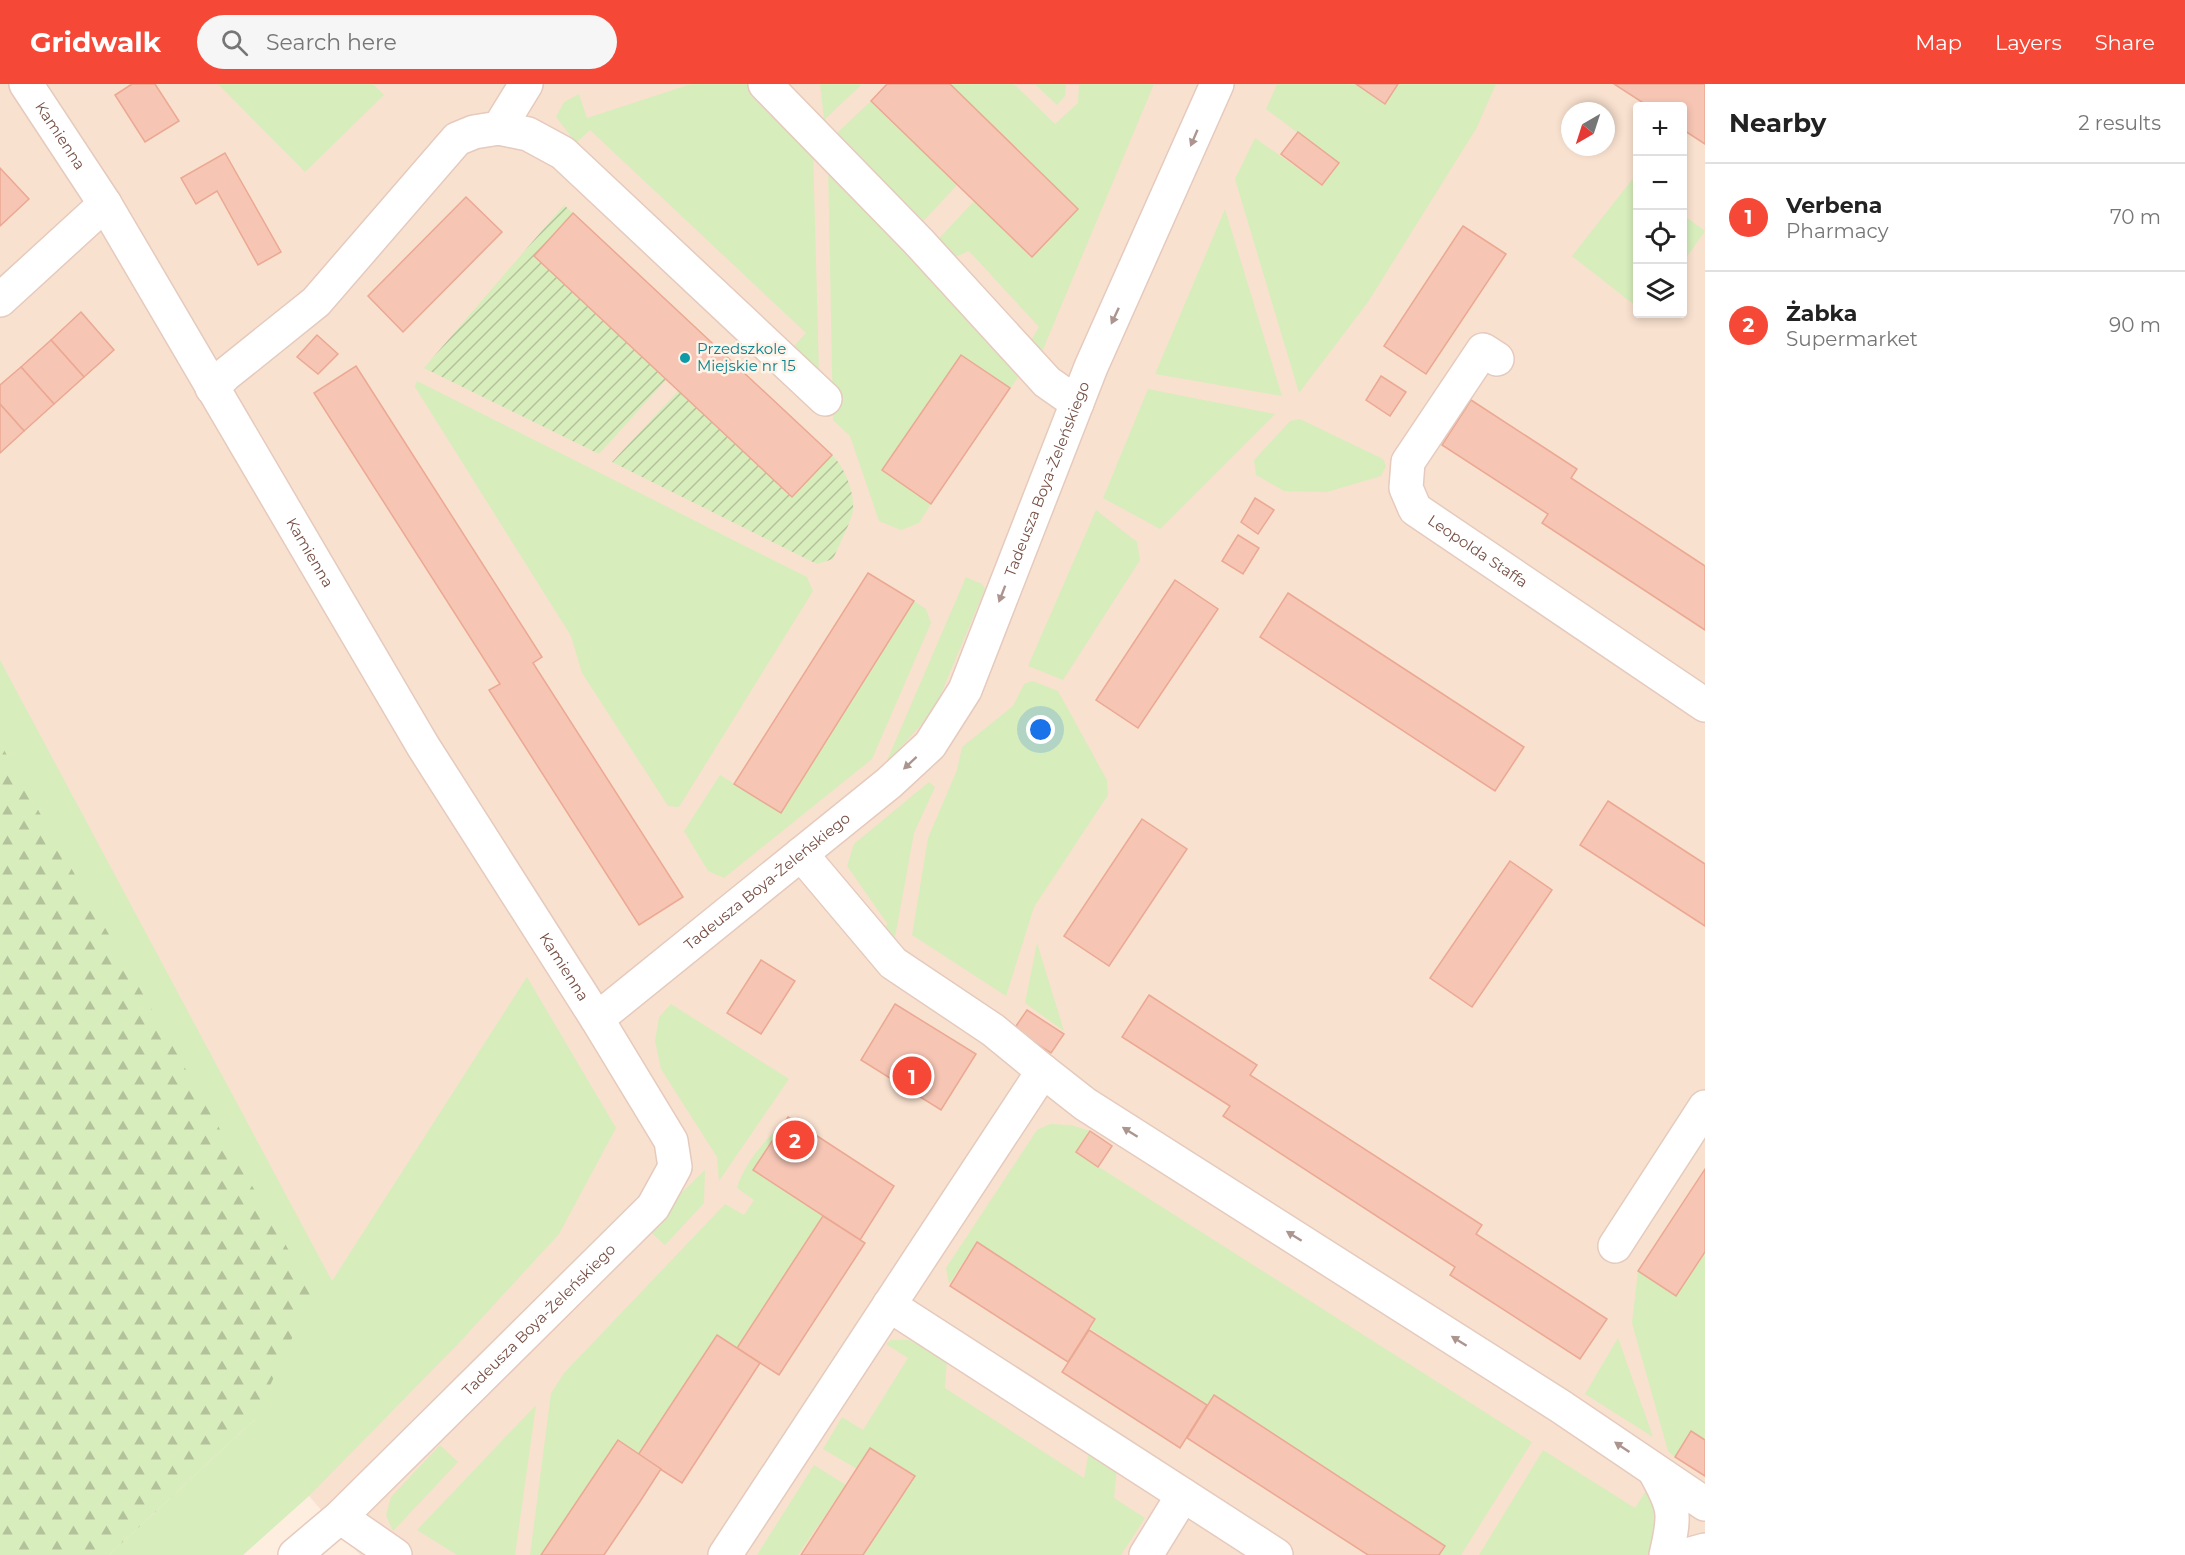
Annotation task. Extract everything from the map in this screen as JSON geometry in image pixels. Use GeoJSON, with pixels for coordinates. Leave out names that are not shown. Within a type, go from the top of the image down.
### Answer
{"type":"FeatureCollection","features":[{"type":"Feature","properties":{"kind":"street","name":"Kamienna"},"geometry":{"type":"LineString","coordinates":[[26,84],[105,204],[423,746],[597,1019]]}},
{"type":"Feature","properties":{"kind":"street"},"geometry":{"type":"LineString","coordinates":[[499,128],[526,84]]}},
{"type":"Feature","properties":{"kind":"street"},"geometry":{"type":"LineString","coordinates":[[765,84],[918,241],[1047,382],[1077,403]]}},
{"type":"Feature","properties":{"kind":"street","name":"Tadeusza Boya-Żeleńskiego"},"geometry":{"type":"LineString","coordinates":[[295,1555],[340,1517],[653,1207],[675,1167],[671,1141],[597,1019],[889,783],[930,745],[951,715],[965,690],[1077,403],[1217,84]]}},
{"type":"Feature","properties":{"kind":"street"},"geometry":{"type":"LineString","coordinates":[[212,388],[316,302],[457,139],[474,132],[499,128],[528,134],[563,153],[825,399]]}},
{"type":"Feature","properties":{"kind":"street"},"geometry":{"type":"LineString","coordinates":[[0,300],[105,204]]}},
{"type":"Feature","properties":{"kind":"street","name":"Leopolda Staffa"},"geometry":{"type":"LineString","coordinates":[[1497,359],[1483,350],[1408,462],[1406,488],[1415,509],[1705,705]]}},
{"type":"Feature","properties":{"kind":"street"},"geometry":{"type":"LineString","coordinates":[[801,854],[893,963],[993,1030],[1085,1104],[1652,1467],[1705,1504]]}},
{"type":"Feature","properties":{"kind":"street"},"geometry":{"type":"LineString","coordinates":[[725,1555],[1043,1071]]}},
{"type":"Feature","properties":{"kind":"street"},"geometry":{"type":"LineString","coordinates":[[1614,1246],[1705,1107]]}},
{"type":"Feature","properties":{"kind":"street"},"geometry":{"type":"LineString","coordinates":[[889,1305],[1276,1555]]}},
{"type":"Feature","properties":{"kind":"street"},"geometry":{"type":"LineString","coordinates":[[1652,1467],[1672,1502],[1673,1525],[1666,1555]]}},
{"type":"Feature","properties":{"kind":"street"},"geometry":{"type":"LineString","coordinates":[[1146,1555],[1183,1495]]}},
{"type":"Feature","properties":{"kind":"street"},"geometry":{"type":"LineString","coordinates":[[340,1517],[395,1555]]}},
{"type":"Feature","properties":{"kind":"street"},"geometry":{"type":"LineString","coordinates":[[1687,1555],[1705,1551]]}},
{"type":"Feature","properties":{"kind":"shaded area"},"geometry":{"type":"Polygon","coordinates":[[[0,84],[1705,84],[1705,1555],[360,1555],[309,1496],[313,1293],[0,743],[0,84]]]}},
{"type":"Feature","properties":{"kind":"green space"},"geometry":{"type":"Polygon","coordinates":[[[218,84],[373,84],[384,95],[305,172],[218,84]]]}},
{"type":"Feature","properties":{"kind":"green space"},"geometry":{"type":"Polygon","coordinates":[[[691,84],[751,84],[813,150],[819,373],[793,347],[806,333],[590,130],[576,143],[556,117],[564,102],[579,94],[587,118],[691,84]]]}},
{"type":"Feature","properties":{"kind":"green space"},"geometry":{"type":"Polygon","coordinates":[[[820,84],[862,84],[824,120],[820,84]]]}},
{"type":"Feature","properties":{"kind":"green space"},"geometry":{"type":"Polygon","coordinates":[[[950,84],[1014,84],[1055,124],[1078,103],[1079,84],[1154,84],[1039,359],[1026,349],[1039,327],[969,251],[944,262],[932,246],[974,201],[1032,257],[1078,209],[950,84]]]}},
{"type":"Feature","properties":{"kind":"green space"},"geometry":{"type":"Polygon","coordinates":[[[1035,84],[1066,84],[1065,96],[1057,105],[1035,84]]]}},
{"type":"Feature","properties":{"kind":"green space"},"geometry":{"type":"Polygon","coordinates":[[[1277,84],[1356,84],[1385,103],[1398,84],[1496,84],[1476,129],[1368,302],[1299,393],[1235,179],[1255,138],[1322,185],[1338,163],[1266,109],[1277,84]]]}},
{"type":"Feature","properties":{"kind":"green space"},"geometry":{"type":"Polygon","coordinates":[[[871,101],[958,184],[916,229],[836,134],[871,101]]]}},
{"type":"Feature","properties":{"kind":"green space"},"geometry":{"type":"Polygon","coordinates":[[[828,165],[1020,375],[1010,388],[961,355],[883,470],[931,504],[919,523],[901,530],[879,521],[850,436],[833,420],[828,165]]]}},
{"type":"Feature","properties":{"kind":"green space"},"geometry":{"type":"Polygon","coordinates":[[[1633,179],[1633,304],[1572,256],[1633,179]]]}},
{"type":"Feature","properties":{"kind":"green space"},"geometry":{"type":"Polygon","coordinates":[[[564,205],[573,213],[534,256],[666,380],[599,454],[424,368],[564,205]]]}},
{"type":"Feature","properties":{"kind":"green space"},"geometry":{"type":"Polygon","coordinates":[[[1225,209],[1282,396],[1155,374],[1225,209]]]}},
{"type":"Feature","properties":{"kind":"green space"},"geometry":{"type":"Polygon","coordinates":[[[1687,218],[1705,231],[1687,256],[1687,218]]]}},
{"type":"Feature","properties":{"kind":"green space"},"geometry":{"type":"Polygon","coordinates":[[[417,381],[807,577],[813,591],[679,807],[668,806],[582,673],[571,636],[415,387],[417,381]]]}},
{"type":"Feature","properties":{"kind":"green space"},"geometry":{"type":"Polygon","coordinates":[[[1148,389],[1275,414],[1160,529],[1103,498],[1148,389]]]}},
{"type":"Feature","properties":{"kind":"green space"},"geometry":{"type":"Polygon","coordinates":[[[678,391],[792,497],[832,455],[837,460],[849,483],[853,508],[850,521],[833,559],[817,564],[612,462],[678,391]]]}},
{"type":"Feature","properties":{"kind":"green space"},"geometry":{"type":"Polygon","coordinates":[[[1300,419],[1383,459],[1386,466],[1381,476],[1327,492],[1284,491],[1256,475],[1254,460],[1290,421],[1300,419]]]}},
{"type":"Feature","properties":{"kind":"green space"},"geometry":{"type":"Polygon","coordinates":[[[1096,510],[1137,542],[1140,560],[1063,680],[1028,666],[1096,510]]]}},
{"type":"Feature","properties":{"kind":"green space"},"geometry":{"type":"Polygon","coordinates":[[[966,577],[982,584],[985,589],[938,701],[921,725],[886,763],[966,577]]]}},
{"type":"Feature","properties":{"kind":"green space"},"geometry":{"type":"Polygon","coordinates":[[[914,601],[926,609],[931,623],[872,759],[724,878],[708,871],[684,831],[720,775],[781,813],[914,601]]]}},
{"type":"Feature","properties":{"kind":"green space"},"geometry":{"type":"Polygon","coordinates":[[[0,660],[332,1281],[527,977],[616,1128],[559,1234],[458,1344],[309,1496],[243,1555],[109,1555],[254,1420],[8,758],[0,743],[0,660]]]}},
{"type":"Feature","properties":{"kind":"green space"},"geometry":{"type":"Polygon","coordinates":[[[1033,681],[1058,691],[1107,780],[1108,795],[1034,907],[1006,996],[912,935],[928,838],[957,770],[962,747],[1013,706],[1024,684],[1033,681]]]}},
{"type":"Feature","properties":{"kind":"green space"},"geometry":{"type":"Polygon","coordinates":[[[0,743],[313,1293],[254,1420],[109,1555],[0,1555],[0,743]]]}},
{"type":"Feature","properties":{"kind":"green space"},"geometry":{"type":"Polygon","coordinates":[[[929,782],[935,787],[914,833],[895,937],[885,933],[887,923],[847,866],[854,844],[929,782]]]}},
{"type":"Feature","properties":{"kind":"green space"},"geometry":{"type":"Polygon","coordinates":[[[1037,943],[1064,1031],[1025,1003],[1037,943]]]}},
{"type":"Feature","properties":{"kind":"green space"},"geometry":{"type":"Polygon","coordinates":[[[671,1004],[789,1079],[719,1181],[717,1157],[661,1069],[655,1041],[659,1017],[671,1004]]]}},
{"type":"Feature","properties":{"kind":"green space"},"geometry":{"type":"Polygon","coordinates":[[[788,1117],[753,1170],[823,1216],[737,1348],[717,1335],[638,1455],[618,1440],[541,1555],[530,1555],[551,1393],[564,1373],[725,1204],[744,1215],[754,1200],[737,1188],[741,1178],[758,1150],[788,1117]]]}},
{"type":"Feature","properties":{"kind":"green space"},"geometry":{"type":"Polygon","coordinates":[[[1050,1124],[1071,1125],[1090,1131],[1077,1153],[1532,1442],[1461,1555],[1439,1555],[1445,1546],[1214,1396],[1207,1405],[1089,1328],[1095,1318],[977,1242],[949,1284],[946,1268],[1037,1130],[1050,1124]]]}},
{"type":"Feature","properties":{"kind":"green space"},"geometry":{"type":"Polygon","coordinates":[[[705,1170],[704,1203],[665,1245],[646,1228],[705,1170]]]}},
{"type":"Feature","properties":{"kind":"green space"},"geometry":{"type":"Polygon","coordinates":[[[1705,1252],[1705,1440],[1691,1431],[1675,1457],[1668,1451],[1632,1323],[1638,1271],[1676,1296],[1705,1252]]]}},
{"type":"Feature","properties":{"kind":"green space"},"geometry":{"type":"Polygon","coordinates":[[[1618,1338],[1653,1437],[1585,1394],[1618,1338]]]}},
{"type":"Feature","properties":{"kind":"green space"},"geometry":{"type":"Polygon","coordinates":[[[891,1340],[909,1340],[947,1360],[945,1388],[1084,1478],[1089,1451],[1117,1468],[1114,1498],[1145,1518],[1121,1555],[864,1555],[915,1476],[870,1448],[857,1469],[823,1449],[842,1417],[863,1430],[908,1358],[886,1344],[891,1340]]]}},
{"type":"Feature","properties":{"kind":"green space"},"geometry":{"type":"Polygon","coordinates":[[[536,1405],[515,1555],[457,1555],[417,1530],[536,1405]]]}},
{"type":"Feature","properties":{"kind":"green space"},"geometry":{"type":"Polygon","coordinates":[[[440,1445],[458,1462],[393,1531],[386,1515],[391,1497],[440,1445]]]}},
{"type":"Feature","properties":{"kind":"green space"},"geometry":{"type":"Polygon","coordinates":[[[1543,1450],[1635,1508],[1649,1486],[1662,1522],[1648,1555],[1479,1555],[1543,1450]]]}},
{"type":"Feature","properties":{"kind":"green space"},"geometry":{"type":"Polygon","coordinates":[[[814,1465],[846,1485],[798,1555],[757,1555],[814,1465]]]}},
{"type":"Feature","properties":{"kind":"building"},"geometry":{"type":"Polygon","coordinates":[[[132,84],[155,84],[179,121],[145,142],[115,95],[132,84]]]}},
{"type":"Feature","properties":{"kind":"building"},"geometry":{"type":"Polygon","coordinates":[[[887,84],[950,84],[1078,209],[1032,257],[871,101],[887,84]]]}},
{"type":"Feature","properties":{"kind":"building"},"geometry":{"type":"Polygon","coordinates":[[[1356,84],[1398,84],[1385,104],[1356,84]]]}},
{"type":"Feature","properties":{"kind":"building"},"geometry":{"type":"Polygon","coordinates":[[[1614,84],[1705,84],[1705,144],[1687,132],[1687,102],[1642,102],[1614,84]]]}},
{"type":"Feature","properties":{"kind":"building"},"geometry":{"type":"Polygon","coordinates":[[[1298,132],[1339,163],[1322,185],[1281,154],[1298,132]]]}},
{"type":"Feature","properties":{"kind":"building"},"geometry":{"type":"Polygon","coordinates":[[[225,153],[281,252],[258,265],[217,191],[196,204],[181,178],[225,153]]]}},
{"type":"Feature","properties":{"kind":"building"},"geometry":{"type":"Polygon","coordinates":[[[0,168],[29,199],[0,226],[0,168]]]}},
{"type":"Feature","properties":{"kind":"building"},"geometry":{"type":"Polygon","coordinates":[[[466,197],[502,232],[403,332],[368,296],[466,197]]]}},
{"type":"Feature","properties":{"kind":"building","name":"Przedszkole Miejskie nr 15"},"geometry":{"type":"Polygon","coordinates":[[[573,213],[832,455],[792,497],[534,256],[573,213]]]}},
{"type":"Feature","properties":{"kind":"building"},"geometry":{"type":"Polygon","coordinates":[[[1463,226],[1506,254],[1426,374],[1384,346],[1463,226]]]}},
{"type":"Feature","properties":{"kind":"building"},"geometry":{"type":"Polygon","coordinates":[[[81,312],[114,350],[84,377],[51,340],[81,312]]]}},
{"type":"Feature","properties":{"kind":"building"},"geometry":{"type":"Polygon","coordinates":[[[317,335],[338,354],[318,374],[297,357],[317,335]]]}},
{"type":"Feature","properties":{"kind":"building"},"geometry":{"type":"Polygon","coordinates":[[[51,340],[84,377],[54,404],[21,367],[51,340]]]}},
{"type":"Feature","properties":{"kind":"building"},"geometry":{"type":"Polygon","coordinates":[[[961,355],[1010,388],[931,504],[882,470],[961,355]]]}},
{"type":"Feature","properties":{"kind":"building"},"geometry":{"type":"Polygon","coordinates":[[[356,366],[542,657],[533,663],[683,897],[639,925],[489,690],[500,684],[314,393],[356,366]]]}},
{"type":"Feature","properties":{"kind":"building"},"geometry":{"type":"Polygon","coordinates":[[[21,367],[54,404],[24,431],[0,404],[0,385],[21,367]]]}},
{"type":"Feature","properties":{"kind":"building"},"geometry":{"type":"Polygon","coordinates":[[[1381,376],[1406,392],[1390,416],[1366,400],[1381,376]]]}},
{"type":"Feature","properties":{"kind":"building"},"geometry":{"type":"Polygon","coordinates":[[[1471,400],[1577,469],[1571,478],[1705,566],[1705,630],[1542,523],[1548,514],[1442,445],[1471,400]]]}},
{"type":"Feature","properties":{"kind":"building"},"geometry":{"type":"Polygon","coordinates":[[[0,404],[24,431],[0,453],[0,404]]]}},
{"type":"Feature","properties":{"kind":"building"},"geometry":{"type":"Polygon","coordinates":[[[1255,498],[1274,510],[1258,534],[1241,522],[1255,498]]]}},
{"type":"Feature","properties":{"kind":"building"},"geometry":{"type":"Polygon","coordinates":[[[1238,535],[1259,548],[1243,574],[1222,561],[1238,535]]]}},
{"type":"Feature","properties":{"kind":"building"},"geometry":{"type":"Polygon","coordinates":[[[868,573],[914,601],[781,813],[734,784],[868,573]]]}},
{"type":"Feature","properties":{"kind":"building"},"geometry":{"type":"Polygon","coordinates":[[[1175,580],[1218,609],[1138,728],[1096,700],[1175,580]]]}},
{"type":"Feature","properties":{"kind":"building"},"geometry":{"type":"Polygon","coordinates":[[[1288,593],[1524,747],[1495,791],[1260,637],[1288,593]]]}},
{"type":"Feature","properties":{"kind":"building"},"geometry":{"type":"Polygon","coordinates":[[[1608,801],[1705,864],[1705,926],[1580,845],[1608,801]]]}},
{"type":"Feature","properties":{"kind":"building"},"geometry":{"type":"Polygon","coordinates":[[[1142,819],[1187,849],[1109,966],[1064,936],[1142,819]]]}},
{"type":"Feature","properties":{"kind":"building"},"geometry":{"type":"Polygon","coordinates":[[[1510,861],[1552,890],[1472,1007],[1430,978],[1510,861]]]}},
{"type":"Feature","properties":{"kind":"building"},"geometry":{"type":"Polygon","coordinates":[[[761,960],[795,981],[761,1034],[727,1013],[761,960]]]}},
{"type":"Feature","properties":{"kind":"building"},"geometry":{"type":"Polygon","coordinates":[[[1149,995],[1257,1065],[1250,1075],[1482,1225],[1476,1234],[1607,1319],[1580,1359],[1450,1275],[1455,1267],[1223,1116],[1230,1106],[1122,1037],[1149,995]]]}},
{"type":"Feature","properties":{"kind":"building"},"geometry":{"type":"Polygon","coordinates":[[[895,1004],[976,1054],[941,1110],[861,1060],[895,1004]]]}},
{"type":"Feature","properties":{"kind":"building"},"geometry":{"type":"Polygon","coordinates":[[[1027,1010],[1064,1034],[1051,1053],[1014,1029],[1027,1010]]]}},
{"type":"Feature","properties":{"kind":"building"},"geometry":{"type":"Polygon","coordinates":[[[788,1117],[894,1186],[860,1240],[753,1170],[788,1117]]]}},
{"type":"Feature","properties":{"kind":"building"},"geometry":{"type":"Polygon","coordinates":[[[1090,1131],[1112,1146],[1098,1167],[1076,1152],[1090,1131]]]}},
{"type":"Feature","properties":{"kind":"building"},"geometry":{"type":"Polygon","coordinates":[[[1705,1169],[1705,1252],[1676,1296],[1638,1271],[1705,1169]]]}},
{"type":"Feature","properties":{"kind":"building"},"geometry":{"type":"Polygon","coordinates":[[[823,1216],[865,1243],[779,1375],[737,1348],[823,1216]]]}},
{"type":"Feature","properties":{"kind":"building"},"geometry":{"type":"Polygon","coordinates":[[[977,1242],[1095,1319],[1068,1362],[950,1286],[977,1242]]]}},
{"type":"Feature","properties":{"kind":"building"},"geometry":{"type":"Polygon","coordinates":[[[1089,1330],[1207,1405],[1180,1448],[1062,1372],[1089,1330]]]}},
{"type":"Feature","properties":{"kind":"building"},"geometry":{"type":"Polygon","coordinates":[[[717,1335],[760,1363],[682,1483],[638,1455],[717,1335]]]}},
{"type":"Feature","properties":{"kind":"building"},"geometry":{"type":"Polygon","coordinates":[[[1214,1395],[1445,1546],[1439,1555],[1368,1555],[1187,1438],[1214,1395]]]}},
{"type":"Feature","properties":{"kind":"building"},"geometry":{"type":"Polygon","coordinates":[[[1691,1431],[1705,1440],[1705,1476],[1675,1457],[1691,1431]]]}},
{"type":"Feature","properties":{"kind":"building"},"geometry":{"type":"Polygon","coordinates":[[[618,1440],[661,1469],[641,1500],[604,1555],[541,1555],[618,1440]]]}},
{"type":"Feature","properties":{"kind":"building"},"geometry":{"type":"Polygon","coordinates":[[[870,1448],[915,1476],[863,1555],[801,1555],[870,1448]]]}},
{"type":"Feature","properties":{"kind":"place","name":"Przedszkole Miejskie nr 15"},"geometry":{"type":"Point","coordinates":[685,358]}},
{"type":"Feature","properties":{"kind":"place","name":"Verbena"},"geometry":{"type":"Point","coordinates":[912,1076]}},
{"type":"Feature","properties":{"kind":"place","name":"Żabka"},"geometry":{"type":"Point","coordinates":[795,1140]}}]}
